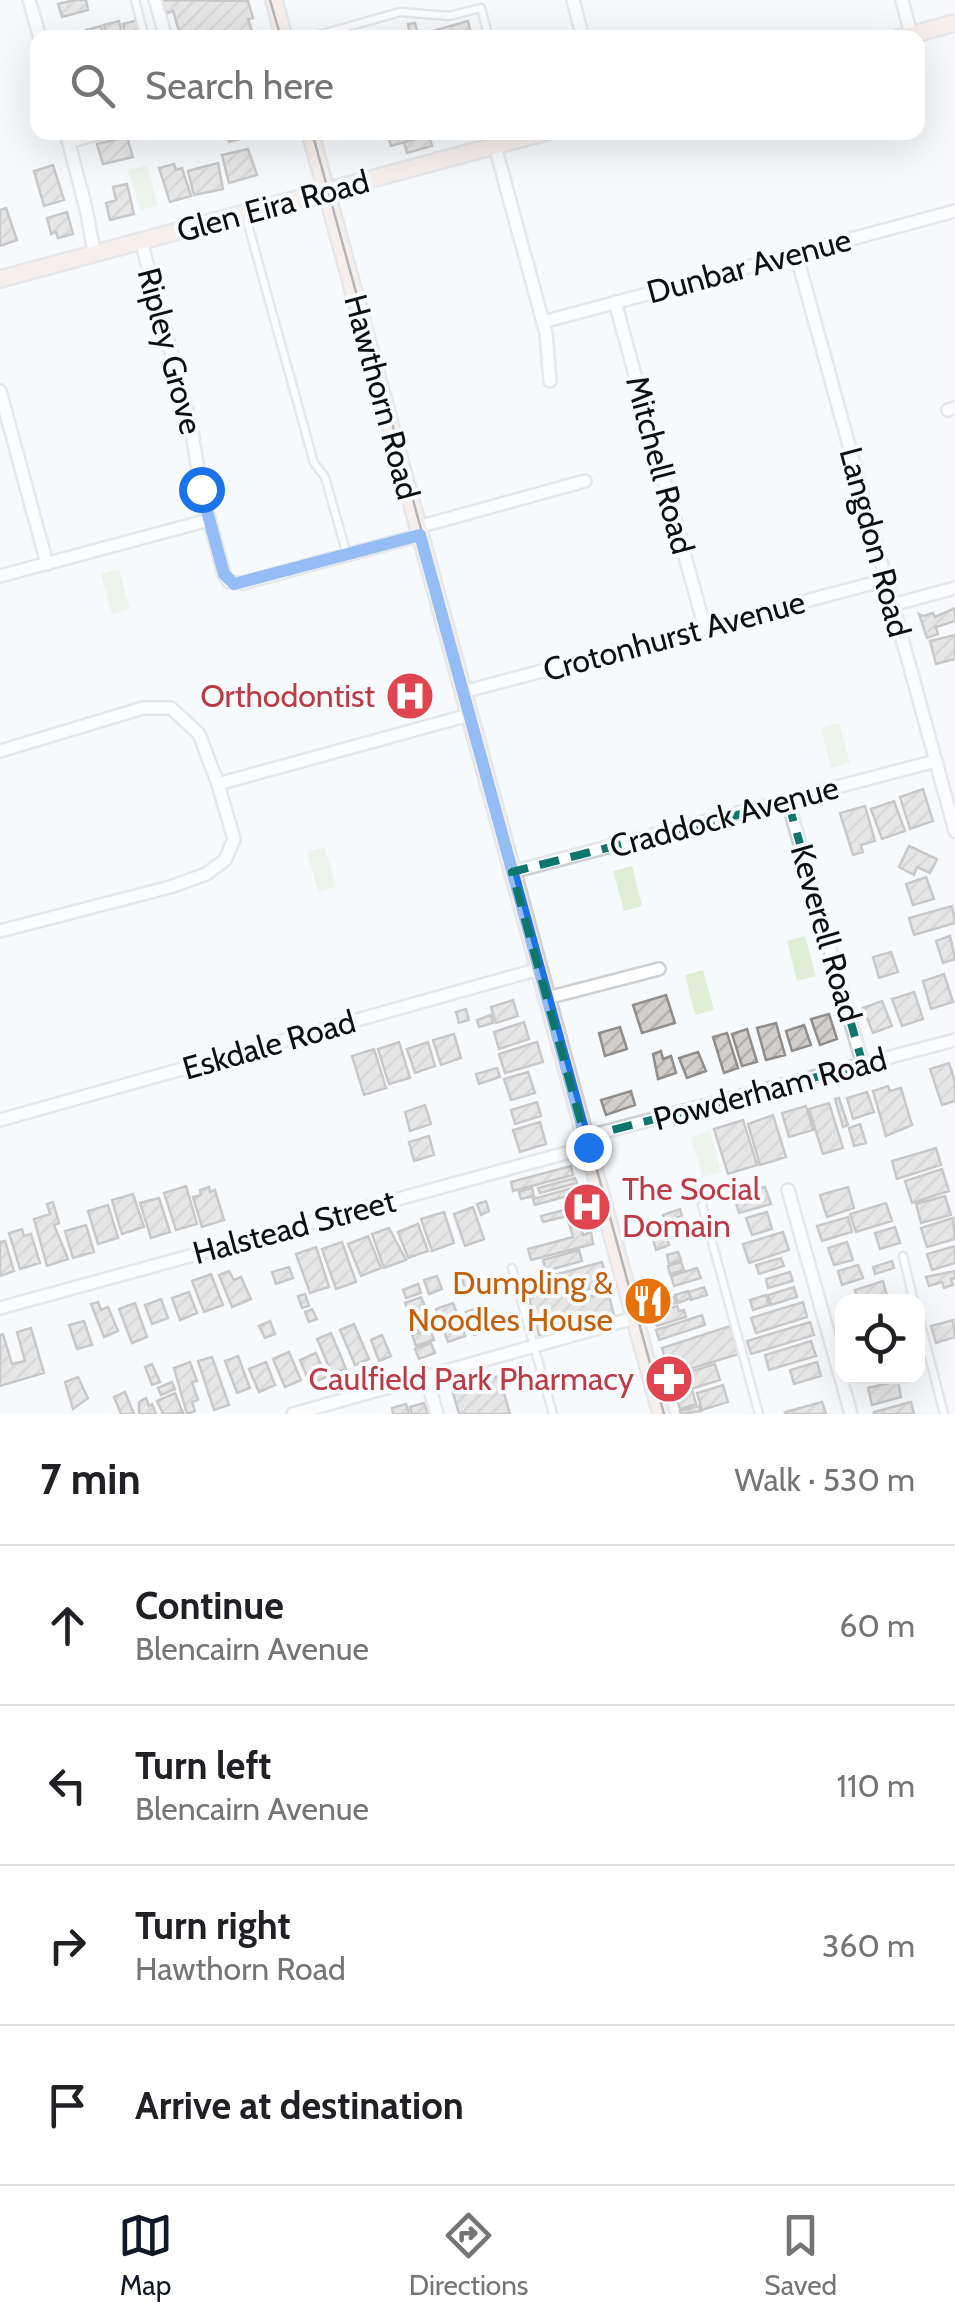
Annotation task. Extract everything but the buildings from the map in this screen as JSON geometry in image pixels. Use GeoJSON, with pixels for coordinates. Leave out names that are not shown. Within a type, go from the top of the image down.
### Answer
{"type":"FeatureCollection","features":[{"type":"Feature","properties":{"kind":"main road"},"geometry":{"type":"LineString","coordinates":[[274,0],[282,30]]}},
{"type":"Feature","properties":{"kind":"main road"},"geometry":{"type":"LineString","coordinates":[[925,30],[955,22]]}},
{"type":"Feature","properties":{"kind":"main road","name":"Hawthorn Road"},"geometry":{"type":"LineString","coordinates":[[312,140],[661,1414]]}},
{"type":"Feature","properties":{"kind":"main road","name":"Glen Eira Road"},"geometry":{"type":"LineString","coordinates":[[0,279],[508,140]]}},
{"type":"Feature","properties":{"kind":"street"},"geometry":{"type":"LineString","coordinates":[[29,0],[38,30]]}},
{"type":"Feature","properties":{"kind":"street"},"geometry":{"type":"LineString","coordinates":[[155,0],[164,30]]}},
{"type":"Feature","properties":{"kind":"street"},"geometry":{"type":"LineString","coordinates":[[573,0],[582,30]]}},
{"type":"Feature","properties":{"kind":"street"},"geometry":{"type":"LineString","coordinates":[[902,0],[904,30]]}},
{"type":"Feature","properties":{"kind":"street"},"geometry":{"type":"LineString","coordinates":[[68,140],[99,252]]}},
{"type":"Feature","properties":{"kind":"street"},"geometry":{"type":"LineString","coordinates":[[495,146],[543,322],[550,381]]}},
{"type":"Feature","properties":{"kind":"street","name":"Dunbar Avenue"},"geometry":{"type":"LineString","coordinates":[[543,322],[955,211]]}},
{"type":"Feature","properties":{"kind":"street","name":"Ripley Grove"},"geometry":{"type":"LineString","coordinates":[[141,241],[192,426],[224,574],[234,584],[347,555]]}},
{"type":"Feature","properties":{"kind":"street","name":"Langdon Road"},"geometry":{"type":"LineString","coordinates":[[796,253],[955,832]]}},
{"type":"Feature","properties":{"kind":"street","name":"Mitchell Road"},"geometry":{"type":"LineString","coordinates":[[615,302],[704,629]]}},
{"type":"Feature","properties":{"kind":"street"},"geometry":{"type":"LineString","coordinates":[[0,391],[47,564]]}},
{"type":"Feature","properties":{"kind":"street"},"geometry":{"type":"LineString","coordinates":[[347,555],[584,481]]}},
{"type":"Feature","properties":{"kind":"street"},"geometry":{"type":"LineString","coordinates":[[0,576],[210,520]]}},
{"type":"Feature","properties":{"kind":"street","name":"Crotonhurst Avenue"},"geometry":{"type":"LineString","coordinates":[[463,692],[885,580]]}},
{"type":"Feature","properties":{"kind":"street"},"geometry":{"type":"LineString","coordinates":[[892,605],[955,588]]}},
{"type":"Feature","properties":{"kind":"street"},"geometry":{"type":"LineString","coordinates":[[0,751],[142,708],[172,708],[199,734],[234,839],[225,860],[206,874],[170,888],[0,930]]}},
{"type":"Feature","properties":{"kind":"street"},"geometry":{"type":"LineString","coordinates":[[218,784],[469,715]]}},
{"type":"Feature","properties":{"kind":"street","name":"Craddock Avenue"},"geometry":{"type":"LineString","coordinates":[[512,872],[936,761]]}},
{"type":"Feature","properties":{"kind":"street","name":"Keverell Road"},"geometry":{"type":"LineString","coordinates":[[788,802],[864,1065]]}},
{"type":"Feature","properties":{"kind":"street","name":"Eskdale Road"},"geometry":{"type":"LineString","coordinates":[[0,1120],[539,969]]}},
{"type":"Feature","properties":{"kind":"street"},"geometry":{"type":"LineString","coordinates":[[547,998],[659,969]]}},
{"type":"Feature","properties":{"kind":"street","name":"Powderham Road"},"geometry":{"type":"LineString","coordinates":[[586,1142],[955,1040]]}},
{"type":"Feature","properties":{"kind":"street","name":"Halstead Street"},"geometry":{"type":"LineString","coordinates":[[0,1308],[586,1142]]}},
{"type":"Feature","properties":{"kind":"street"},"geometry":{"type":"LineString","coordinates":[[788,1190],[851,1414]]}},
{"type":"Feature","properties":{"kind":"street"},"geometry":{"type":"LineString","coordinates":[[292,1414],[634,1318]]}},
{"type":"Feature","properties":{"kind":"street"},"geometry":{"type":"LineString","coordinates":[[426,1376],[437,1414]]}},
{"type":"Feature","properties":{"kind":"lane"},"geometry":{"type":"LineString","coordinates":[[135,0],[144,30]]}},
{"type":"Feature","properties":{"kind":"lane"},"geometry":{"type":"LineString","coordinates":[[336,30],[400,12],[449,16],[481,8],[487,30]]}},
{"type":"Feature","properties":{"kind":"lane"},"geometry":{"type":"LineString","coordinates":[[245,213],[314,464],[325,477],[347,555]]}},
{"type":"Feature","properties":{"kind":"lane"},"geometry":{"type":"LineString","coordinates":[[702,1205],[759,1414]]}},
{"type":"Feature","properties":{"kind":"lane"},"geometry":{"type":"LineString","coordinates":[[903,1256],[912,1294]]}},
{"type":"Feature","properties":{"kind":"lane"},"geometry":{"type":"LineString","coordinates":[[512,1268],[553,1414]]}},
{"type":"Feature","properties":{"kind":"lane"},"geometry":{"type":"LineString","coordinates":[[925,1340],[944,1414]]}},
{"type":"Feature","properties":{"kind":"highlighted area"},"geometry":{"type":"Polygon","coordinates":[[[788,802],[863,1065],[585,1137],[512,872],[788,802]]]}},
{"type":"Feature","properties":{"kind":"green space"},"geometry":{"type":"Polygon","coordinates":[[[147,165],[158,205],[140,210],[128,170],[147,165]]]}},
{"type":"Feature","properties":{"kind":"green space"},"geometry":{"type":"Polygon","coordinates":[[[119,569],[130,609],[112,614],[101,574],[119,569]]]}},
{"type":"Feature","properties":{"kind":"green space"},"geometry":{"type":"Polygon","coordinates":[[[839,723],[850,763],[831,768],[821,728],[839,723]]]}},
{"type":"Feature","properties":{"kind":"green space"},"geometry":{"type":"Polygon","coordinates":[[[325,847],[336,887],[318,892],[307,852],[325,847]]]}},
{"type":"Feature","properties":{"kind":"green space"},"geometry":{"type":"Polygon","coordinates":[[[632,866],[642,906],[624,911],[613,871],[632,866]]]}},
{"type":"Feature","properties":{"kind":"green space"},"geometry":{"type":"Polygon","coordinates":[[[805,936],[816,976],[797,981],[787,941],[805,936]]]}},
{"type":"Feature","properties":{"kind":"green space"},"geometry":{"type":"Polygon","coordinates":[[[703,970],[714,1010],[695,1015],[685,975],[703,970]]]}},
{"type":"Feature","properties":{"kind":"green space"},"geometry":{"type":"Polygon","coordinates":[[[710,1131],[721,1172],[703,1177],[691,1137],[710,1131]]]}},
{"type":"Feature","properties":{"kind":"tram line"},"geometry":{"type":"LineString","coordinates":[[270,0],[279,30]]}},
{"type":"Feature","properties":{"kind":"tram line"},"geometry":{"type":"LineString","coordinates":[[314,140],[664,1414]]}},
{"type":"Feature","properties":{"kind":"place","name":"Orthodontist"},"geometry":{"type":"Point","coordinates":[410,696]}},
{"type":"Feature","properties":{"kind":"place","name":"The Social Domain"},"geometry":{"type":"Point","coordinates":[587,1207]}},
{"type":"Feature","properties":{"kind":"place","name":"Dumpling & Noodles House"},"geometry":{"type":"Point","coordinates":[648,1301]}},
{"type":"Feature","properties":{"kind":"place","name":"Caulfield Park Pharmacy"},"geometry":{"type":"Point","coordinates":[669,1379]}},
{"type":"Feature","properties":{"kind":"route"},"geometry":{"type":"LineString","coordinates":[[201,489],[224,574],[234,584],[420,535],[588,1147]]}}]}
